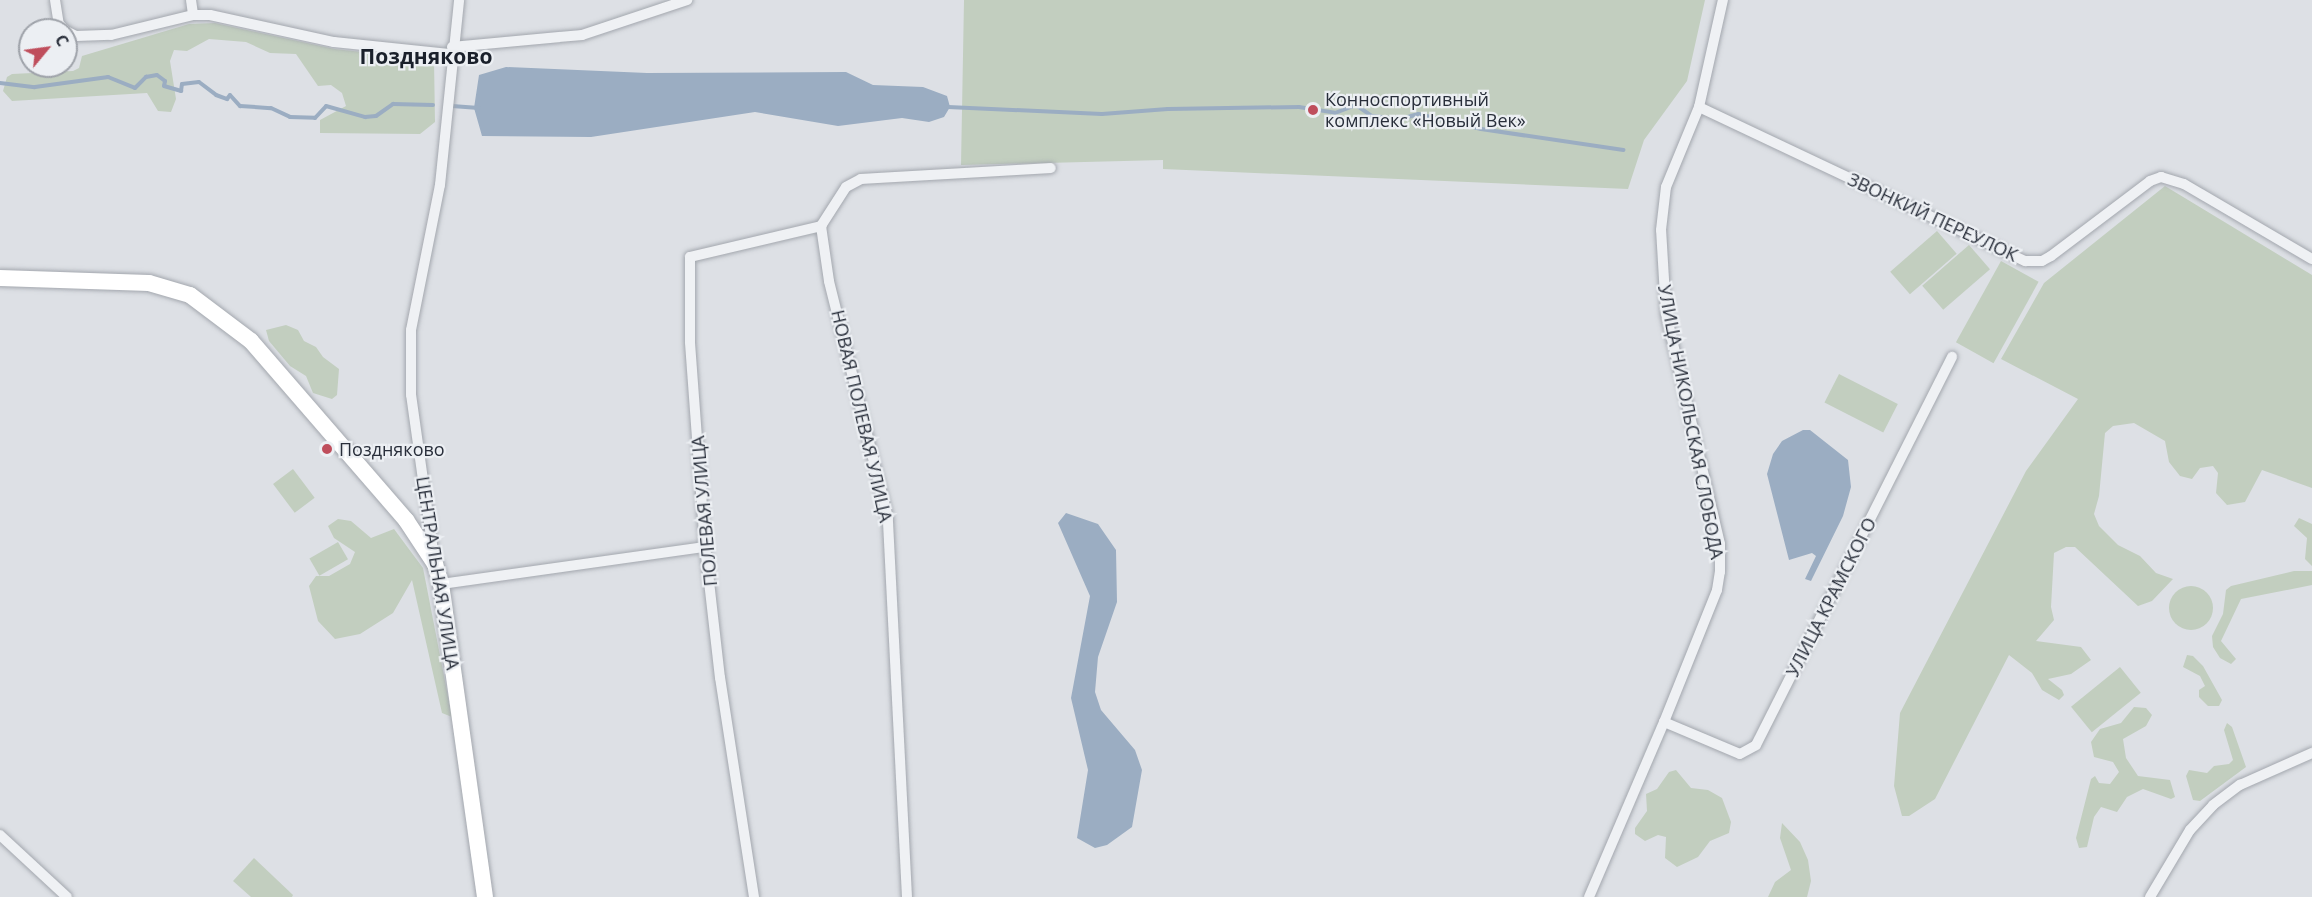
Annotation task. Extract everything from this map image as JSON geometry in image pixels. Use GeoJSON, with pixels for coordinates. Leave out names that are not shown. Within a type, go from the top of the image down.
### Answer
{"type":"FeatureCollection","features":[{"type":"Feature","properties":{"kind":"street"},"geometry":{"type":"LineString","coordinates":[[55,0],[55,12],[59,18]]}},
{"type":"Feature","properties":{"kind":"street"},"geometry":{"type":"LineString","coordinates":[[191,0],[193,15]]}},
{"type":"Feature","properties":{"kind":"street","name":"ЦЕНТРАЛЬНАЯ УЛИЦА"},"geometry":{"type":"LineString","coordinates":[[459,0],[452,50],[443,162],[418,283],[411,350],[412,410],[435,564],[441,584],[485,897]]}},
{"type":"Feature","properties":{"kind":"street"},"geometry":{"type":"LineString","coordinates":[[78,36],[111,35],[193,15],[210,15],[334,42],[452,50],[582,34],[687,0]]}},
{"type":"Feature","properties":{"kind":"street","name":"УЛИЦА НИКОЛЬСКАЯ СЛОБОДА"},"geometry":{"type":"LineString","coordinates":[[1589,897],[1664,722],[1717,590],[1720,572],[1720,544],[1670,330],[1662,273],[1666,187],[1699,107],[1723,0]]}},
{"type":"Feature","properties":{"kind":"street","name":"ЗВОНКИЙ ПЕРЕУЛОК"},"geometry":{"type":"LineString","coordinates":[[1699,107],[2025,261],[2042,261],[2051,256],[2150,181],[2161,177],[2184,184],[2312,259]]}},
{"type":"Feature","properties":{"kind":"street"},"geometry":{"type":"LineString","coordinates":[[821,226],[846,187],[861,179],[1051,168]]}},
{"type":"Feature","properties":{"kind":"street","name":"ПОЛЕВАЯ УЛИЦА"},"geometry":{"type":"LineString","coordinates":[[754,897],[729,738],[705,547],[690,342],[690,257],[821,226]]}},
{"type":"Feature","properties":{"kind":"street","name":"НОВАЯ ПОЛЕВАЯ УЛИЦА"},"geometry":{"type":"LineString","coordinates":[[821,226],[829,281],[888,518],[907,897]]}},
{"type":"Feature","properties":{"kind":"street"},"geometry":{"type":"LineString","coordinates":[[0,278],[149,283],[190,295],[221,315],[251,341],[299,393],[406,520],[435,564]]}},
{"type":"Feature","properties":{"kind":"street","name":"УЛИЦА КРАМСКОГО"},"geometry":{"type":"LineString","coordinates":[[1664,722],[1740,754],[1756,745],[1952,357]]}},
{"type":"Feature","properties":{"kind":"street"},"geometry":{"type":"LineString","coordinates":[[441,584],[705,547]]}},
{"type":"Feature","properties":{"kind":"street"},"geometry":{"type":"LineString","coordinates":[[2150,897],[2190,830],[2212,805],[2240,785],[2312,753]]}},
{"type":"Feature","properties":{"kind":"street"},"geometry":{"type":"LineString","coordinates":[[0,835],[67,897]]}},
{"type":"Feature","properties":{"kind":"green space","name":"Конноспортивный комплекс «Новый Век»"},"geometry":{"type":"Polygon","coordinates":[[[964,0],[1705,0],[1687,81],[1644,140],[1628,189],[1163,169],[1163,160],[961,165],[964,0]]]}},
{"type":"Feature","properties":{"kind":"green space"},"geometry":{"type":"Polygon","coordinates":[[[215,23],[335,49],[434,60],[435,122],[420,134],[320,133],[320,120],[346,106],[342,93],[331,85],[318,86],[296,54],[270,53],[246,42],[209,39],[187,51],[174,50],[170,61],[176,99],[171,112],[158,111],[147,93],[12,101],[3,91],[7,77],[12,74],[18,74],[18,78],[78,78],[82,56],[189,24],[215,23]]]}},
{"type":"Feature","properties":{"kind":"green space"},"geometry":{"type":"Polygon","coordinates":[[[2165,186],[2312,275],[2312,488],[2262,470],[2245,502],[2227,505],[2216,493],[2218,473],[2213,466],[2200,468],[2192,479],[2180,476],[2169,462],[2165,441],[2134,423],[2113,426],[2105,433],[2099,496],[2094,514],[2099,526],[2118,545],[2140,556],[2156,573],[2173,579],[2152,601],[2138,606],[2075,547],[2066,547],[2054,553],[2051,607],[2054,620],[2036,641],[2081,647],[2091,660],[2071,674],[2048,679],[2062,690],[2064,695],[2059,700],[2042,690],[2032,673],[2009,655],[1935,799],[1909,816],[1902,816],[1894,786],[1900,713],[2026,471],[2078,399],[2001,359],[2044,283],[2165,186]]]}},
{"type":"Feature","properties":{"kind":"green space"},"geometry":{"type":"Polygon","coordinates":[[[1937,231],[1957,254],[1910,294],[1890,272],[1937,231]]]}},
{"type":"Feature","properties":{"kind":"green space"},"geometry":{"type":"Polygon","coordinates":[[[1969,245],[1990,269],[1943,310],[1922,286],[1969,245]]]}},
{"type":"Feature","properties":{"kind":"green space"},"geometry":{"type":"Polygon","coordinates":[[[2001,261],[2039,282],[1994,363],[1956,342],[2001,261]]]}},
{"type":"Feature","properties":{"kind":"green space"},"geometry":{"type":"Polygon","coordinates":[[[286,325],[298,330],[304,341],[316,347],[323,357],[339,369],[337,395],[332,399],[313,393],[306,376],[290,366],[269,341],[266,330],[286,325]]]}},
{"type":"Feature","properties":{"kind":"green space"},"geometry":{"type":"Polygon","coordinates":[[[1839,374],[1898,404],[1883,432],[1824,403],[1839,374]]]}},
{"type":"Feature","properties":{"kind":"green space"},"geometry":{"type":"Polygon","coordinates":[[[293,469],[315,498],[295,513],[273,484],[293,469]]]}},
{"type":"Feature","properties":{"kind":"green space"},"geometry":{"type":"Polygon","coordinates":[[[2299,518],[2312,524],[2312,566],[2305,559],[2307,538],[2294,526],[2299,518]]]}},
{"type":"Feature","properties":{"kind":"green space"},"geometry":{"type":"Polygon","coordinates":[[[338,519],[351,521],[371,538],[394,529],[423,568],[452,717],[442,713],[412,580],[393,613],[360,634],[335,639],[318,621],[309,586],[316,576],[329,576],[350,564],[355,552],[334,538],[328,526],[338,519]]]}},
{"type":"Feature","properties":{"kind":"green space"},"geometry":{"type":"Polygon","coordinates":[[[338,542],[348,559],[319,576],[309,558],[338,542]]]}},
{"type":"Feature","properties":{"kind":"green space"},"geometry":{"type":"Polygon","coordinates":[[[2294,571],[2312,571],[2312,585],[2241,599],[2221,641],[2236,659],[2231,664],[2220,658],[2213,647],[2212,636],[2223,614],[2226,590],[2231,586],[2294,571]]]}},
{"type":"Feature","properties":{"kind":"green space"},"geometry":{"type":"Polygon","coordinates":[[[2191,586],[2206,593],[2213,608],[2206,623],[2191,630],[2176,623],[2169,608],[2176,593],[2191,586]]]}},
{"type":"Feature","properties":{"kind":"green space"},"geometry":{"type":"Polygon","coordinates":[[[2187,655],[2193,656],[2203,666],[2222,700],[2219,706],[2208,706],[2199,697],[2199,690],[2205,686],[2200,676],[2183,667],[2187,655]]]}},
{"type":"Feature","properties":{"kind":"green space"},"geometry":{"type":"Polygon","coordinates":[[[2120,667],[2141,693],[2092,732],[2071,707],[2120,667]]]}},
{"type":"Feature","properties":{"kind":"green space"},"geometry":{"type":"Polygon","coordinates":[[[2134,707],[2146,708],[2152,715],[2146,726],[2123,739],[2126,758],[2138,776],[2170,780],[2175,797],[2171,799],[2143,789],[2127,797],[2117,812],[2101,807],[2094,817],[2087,847],[2079,848],[2076,838],[2091,779],[2095,776],[2099,783],[2110,784],[2119,772],[2113,762],[2094,757],[2091,742],[2100,729],[2121,723],[2134,707]]]}},
{"type":"Feature","properties":{"kind":"green space"},"geometry":{"type":"Polygon","coordinates":[[[2227,723],[2232,727],[2246,767],[2200,801],[2193,800],[2186,776],[2189,770],[2207,773],[2214,766],[2229,764],[2233,760],[2224,730],[2227,723]]]}},
{"type":"Feature","properties":{"kind":"green space"},"geometry":{"type":"Polygon","coordinates":[[[1676,770],[1691,788],[1708,790],[1722,798],[1731,822],[1729,833],[1710,841],[1698,857],[1677,867],[1665,858],[1666,837],[1658,835],[1645,841],[1635,834],[1635,828],[1647,811],[1646,794],[1657,789],[1669,772],[1676,770]]]}},
{"type":"Feature","properties":{"kind":"green space"},"geometry":{"type":"Polygon","coordinates":[[[1782,823],[1800,842],[1808,860],[1811,881],[1807,897],[1768,897],[1775,882],[1791,870],[1780,838],[1782,823]]]}},
{"type":"Feature","properties":{"kind":"green space"},"geometry":{"type":"Polygon","coordinates":[[[254,858],[293,895],[292,897],[251,897],[233,881],[254,858]]]}},
{"type":"Feature","properties":{"kind":"water"},"geometry":{"type":"Polygon","coordinates":[[[506,67],[647,73],[846,72],[873,85],[923,87],[947,96],[950,107],[944,117],[929,122],[902,118],[838,126],[755,112],[591,137],[482,136],[474,108],[479,75],[506,67]]]}},
{"type":"Feature","properties":{"kind":"water"},"geometry":{"type":"Polygon","coordinates":[[[1803,430],[1810,430],[1848,460],[1851,487],[1843,516],[1811,581],[1805,579],[1816,556],[1812,553],[1789,560],[1767,474],[1773,454],[1782,441],[1803,430]]]}},
{"type":"Feature","properties":{"kind":"water"},"geometry":{"type":"Polygon","coordinates":[[[1066,513],[1098,524],[1116,550],[1117,602],[1098,657],[1095,692],[1101,710],[1135,750],[1142,770],[1132,827],[1107,845],[1095,848],[1077,838],[1088,770],[1071,698],[1090,596],[1058,523],[1066,513]]]}},
{"type":"Feature","properties":{"kind":"waterway"},"geometry":{"type":"LineString","coordinates":[[0,83],[35,87],[108,77],[135,88],[146,77],[157,75],[165,81],[164,86],[181,91],[182,84],[199,82],[216,95],[227,99],[230,95],[240,106],[271,108],[290,117],[315,118],[326,106],[365,117],[376,116],[393,104],[433,105]]}},
{"type":"Feature","properties":{"kind":"waterway"},"geometry":{"type":"LineString","coordinates":[[948,107],[1102,114],[1168,109],[1299,107],[1335,113],[1356,105],[1372,116],[1401,119],[1418,114],[1481,129],[1623,150]]}},
{"type":"Feature","properties":{"kind":"waterway"},"geometry":{"type":"LineString","coordinates":[[452,106],[479,108]]}},
{"type":"Feature","properties":{"kind":"place","name":"Конноспортивный комплекс «Новый Век»"},"geometry":{"type":"Point","coordinates":[1313,110]}},
{"type":"Feature","properties":{"kind":"place","name":"Поздняково"},"geometry":{"type":"Point","coordinates":[327,449]}},
{"type":"Feature","properties":{"kind":"district","name":"Поздняково"},"geometry":{"type":"Point","coordinates":[426,56]}}]}
